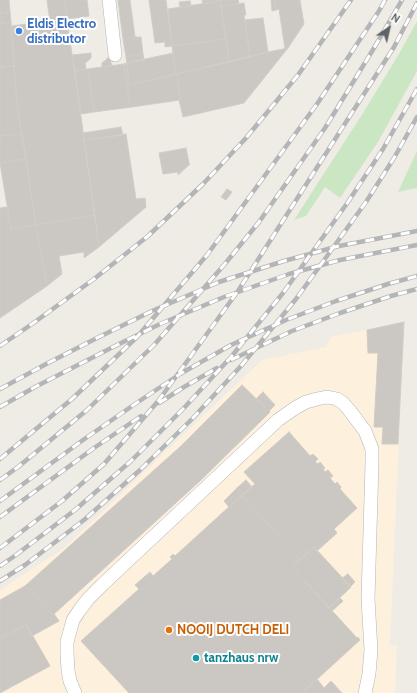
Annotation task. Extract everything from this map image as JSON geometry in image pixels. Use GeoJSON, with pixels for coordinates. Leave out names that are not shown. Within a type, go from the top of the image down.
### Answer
{"type":"FeatureCollection","features":[{"type":"Feature","properties":{"kind":"lane"},"geometry":{"type":"LineString","coordinates":[[109,0],[115,55]]}},
{"type":"Feature","properties":{"kind":"lane"},"geometry":{"type":"LineString","coordinates":[[75,693],[70,681],[68,670],[66,652],[67,642],[74,620],[88,599],[278,420],[306,402],[327,397],[343,403],[365,431],[372,448],[368,599],[371,644],[365,693]]}},
{"type":"Feature","properties":{"kind":"shaded area"},"geometry":{"type":"Polygon","coordinates":[[[404,322],[390,645],[397,645],[395,693],[0,693],[0,590],[64,548],[262,360],[326,347],[331,337],[404,322]]]}},
{"type":"Feature","properties":{"kind":"green space"},"geometry":{"type":"Polygon","coordinates":[[[417,21],[417,71],[378,142],[340,198],[325,187],[306,216],[294,220],[363,113],[417,21]]]}},
{"type":"Feature","properties":{"kind":"green space"},"geometry":{"type":"Polygon","coordinates":[[[417,151],[417,188],[398,192],[417,151]]]}},
{"type":"Feature","properties":{"kind":"building"},"geometry":{"type":"Polygon","coordinates":[[[0,0],[9,0],[10,12],[0,13],[0,0]]]}},
{"type":"Feature","properties":{"kind":"building"},"geometry":{"type":"Polygon","coordinates":[[[47,0],[65,0],[67,19],[50,22],[47,0]]]}},
{"type":"Feature","properties":{"kind":"building"},"geometry":{"type":"Polygon","coordinates":[[[65,0],[87,0],[89,16],[67,19],[65,0]]]}},
{"type":"Feature","properties":{"kind":"building"},"geometry":{"type":"Polygon","coordinates":[[[118,0],[130,0],[135,37],[123,39],[118,0]]]}},
{"type":"Feature","properties":{"kind":"building"},"geometry":{"type":"Polygon","coordinates":[[[149,0],[166,0],[172,46],[165,47],[165,42],[155,43],[149,0]]]}},
{"type":"Feature","properties":{"kind":"building"},"geometry":{"type":"Polygon","coordinates":[[[202,0],[220,0],[220,1],[203,4],[202,0]]]}},
{"type":"Feature","properties":{"kind":"building"},"geometry":{"type":"Polygon","coordinates":[[[220,0],[238,0],[239,4],[221,6],[220,0]]]}},
{"type":"Feature","properties":{"kind":"building"},"geometry":{"type":"Polygon","coordinates":[[[271,0],[275,0],[276,10],[272,11],[271,0]]]}},
{"type":"Feature","properties":{"kind":"building"},"geometry":{"type":"Polygon","coordinates":[[[275,0],[300,0],[304,24],[288,48],[285,49],[279,9],[276,10],[275,0]]]}},
{"type":"Feature","properties":{"kind":"building"},"geometry":{"type":"Polygon","coordinates":[[[190,1],[191,6],[180,7],[179,2],[190,1]]]}},
{"type":"Feature","properties":{"kind":"building"},"geometry":{"type":"Polygon","coordinates":[[[220,1],[226,39],[172,46],[168,9],[220,1]]]}},
{"type":"Feature","properties":{"kind":"building"},"geometry":{"type":"Polygon","coordinates":[[[244,3],[246,15],[244,15],[250,57],[229,62],[221,6],[244,3]]]}},
{"type":"Feature","properties":{"kind":"building"},"geometry":{"type":"Polygon","coordinates":[[[10,12],[11,22],[0,23],[0,13],[10,12]]]}},
{"type":"Feature","properties":{"kind":"building"},"geometry":{"type":"Polygon","coordinates":[[[263,18],[268,52],[250,57],[245,20],[263,18]]]}},
{"type":"Feature","properties":{"kind":"building"},"geometry":{"type":"Polygon","coordinates":[[[67,19],[95,215],[36,225],[17,104],[11,26],[67,19]]]}},
{"type":"Feature","properties":{"kind":"building"},"geometry":{"type":"Polygon","coordinates":[[[11,22],[14,66],[0,67],[0,23],[11,22]]]}},
{"type":"Feature","properties":{"kind":"building"},"geometry":{"type":"Polygon","coordinates":[[[141,37],[143,54],[126,57],[123,39],[141,37]]]}},
{"type":"Feature","properties":{"kind":"building"},"geometry":{"type":"Polygon","coordinates":[[[226,39],[229,62],[176,74],[172,46],[226,39]]]}},
{"type":"Feature","properties":{"kind":"building"},"geometry":{"type":"Polygon","coordinates":[[[288,48],[244,103],[183,117],[179,100],[177,74],[288,48]]]}},
{"type":"Feature","properties":{"kind":"building"},"geometry":{"type":"Polygon","coordinates":[[[91,53],[91,58],[85,63],[86,69],[75,71],[72,55],[91,53]]]}},
{"type":"Feature","properties":{"kind":"building"},"geometry":{"type":"Polygon","coordinates":[[[173,53],[176,74],[129,85],[127,63],[173,53]]]}},
{"type":"Feature","properties":{"kind":"building"},"geometry":{"type":"Polygon","coordinates":[[[143,54],[144,60],[127,63],[126,57],[143,54]]]}},
{"type":"Feature","properties":{"kind":"building"},"geometry":{"type":"Polygon","coordinates":[[[108,58],[112,65],[102,67],[102,63],[108,58]]]}},
{"type":"Feature","properties":{"kind":"building"},"geometry":{"type":"Polygon","coordinates":[[[127,63],[129,85],[177,74],[180,100],[132,107],[129,99],[124,64],[127,63]]]}},
{"type":"Feature","properties":{"kind":"building"},"geometry":{"type":"Polygon","coordinates":[[[124,64],[129,99],[132,107],[94,112],[88,69],[124,64]]]}},
{"type":"Feature","properties":{"kind":"building"},"geometry":{"type":"Polygon","coordinates":[[[14,66],[17,104],[22,134],[0,136],[0,67],[14,66]]]}},
{"type":"Feature","properties":{"kind":"building"},"geometry":{"type":"Polygon","coordinates":[[[88,69],[94,112],[81,114],[75,71],[88,69]]]}},
{"type":"Feature","properties":{"kind":"building"},"geometry":{"type":"Polygon","coordinates":[[[121,127],[123,135],[84,140],[83,133],[121,127]]]}},
{"type":"Feature","properties":{"kind":"building"},"geometry":{"type":"Polygon","coordinates":[[[22,134],[26,159],[0,163],[0,136],[22,134]]]}},
{"type":"Feature","properties":{"kind":"building"},"geometry":{"type":"Polygon","coordinates":[[[126,134],[136,199],[145,198],[146,207],[99,247],[84,140],[126,134]]]}},
{"type":"Feature","properties":{"kind":"building"},"geometry":{"type":"Polygon","coordinates":[[[186,148],[190,164],[178,175],[178,172],[163,174],[159,153],[186,148]]]}},
{"type":"Feature","properties":{"kind":"building"},"geometry":{"type":"Polygon","coordinates":[[[26,159],[36,225],[11,229],[0,163],[26,159]]]}},
{"type":"Feature","properties":{"kind":"building"},"geometry":{"type":"Polygon","coordinates":[[[227,189],[232,192],[226,200],[221,197],[227,189]]]}},
{"type":"Feature","properties":{"kind":"building"},"geometry":{"type":"Polygon","coordinates":[[[7,207],[11,229],[36,225],[47,286],[0,318],[0,208],[7,207]]]}},
{"type":"Feature","properties":{"kind":"building"},"geometry":{"type":"Polygon","coordinates":[[[95,215],[99,247],[84,258],[84,252],[59,256],[62,274],[47,286],[36,225],[95,215]]]}},
{"type":"Feature","properties":{"kind":"building"},"geometry":{"type":"Polygon","coordinates":[[[404,322],[398,444],[382,444],[383,427],[374,427],[378,353],[368,353],[367,330],[404,322]]]}},
{"type":"Feature","properties":{"kind":"building"},"geometry":{"type":"Polygon","coordinates":[[[242,385],[270,412],[201,480],[53,615],[25,586],[181,446],[242,385]]]}},
{"type":"Feature","properties":{"kind":"building"},"geometry":{"type":"Polygon","coordinates":[[[263,392],[275,405],[269,411],[256,399],[263,392]]]}},
{"type":"Feature","properties":{"kind":"building"},"geometry":{"type":"Polygon","coordinates":[[[289,432],[310,456],[313,454],[318,459],[315,462],[318,464],[320,462],[325,468],[323,469],[325,472],[328,470],[333,476],[330,478],[335,484],[337,482],[341,487],[340,489],[357,508],[334,529],[337,533],[317,551],[314,547],[300,560],[242,495],[255,484],[244,472],[289,432]]]}},
{"type":"Feature","properties":{"kind":"building"},"geometry":{"type":"Polygon","coordinates":[[[246,480],[252,487],[243,495],[237,488],[246,480]]]}},
{"type":"Feature","properties":{"kind":"building"},"geometry":{"type":"Polygon","coordinates":[[[237,488],[243,495],[229,507],[224,501],[237,488]]]}},
{"type":"Feature","properties":{"kind":"building"},"geometry":{"type":"Polygon","coordinates":[[[242,495],[300,560],[292,567],[360,640],[302,693],[129,693],[81,641],[139,589],[135,585],[150,572],[153,576],[172,559],[170,557],[173,554],[175,556],[242,495]]]}},
{"type":"Feature","properties":{"kind":"building"},"geometry":{"type":"Polygon","coordinates":[[[314,547],[351,587],[329,608],[292,567],[314,547]]]}},
{"type":"Feature","properties":{"kind":"building"},"geometry":{"type":"Polygon","coordinates":[[[348,574],[355,582],[350,587],[342,578],[348,574]]]}},
{"type":"Feature","properties":{"kind":"building"},"geometry":{"type":"Polygon","coordinates":[[[25,586],[53,615],[54,614],[59,621],[32,636],[26,624],[0,639],[0,600],[25,586]]]}},
{"type":"Feature","properties":{"kind":"building"},"geometry":{"type":"Polygon","coordinates":[[[340,598],[343,601],[332,611],[329,608],[340,598]]]}},
{"type":"Feature","properties":{"kind":"building"},"geometry":{"type":"Polygon","coordinates":[[[26,624],[50,666],[0,693],[0,639],[26,624]]]}},
{"type":"Feature","properties":{"kind":"building"},"geometry":{"type":"Polygon","coordinates":[[[317,679],[324,688],[331,681],[342,693],[302,693],[317,679]]]}},
{"type":"Feature","properties":{"kind":"railway"},"geometry":{"type":"LineString","coordinates":[[0,346],[94,279],[148,236],[203,184],[246,138],[298,75],[351,0]]}},
{"type":"Feature","properties":{"kind":"railway"},"geometry":{"type":"LineString","coordinates":[[0,459],[72,399],[137,337],[207,255],[317,104],[385,0]]}},
{"type":"Feature","properties":{"kind":"railway"},"geometry":{"type":"LineString","coordinates":[[0,480],[87,410],[154,345],[224,265],[259,222],[325,128],[402,0]]}},
{"type":"Feature","properties":{"kind":"railway"},"geometry":{"type":"LineString","coordinates":[[0,548],[62,501],[104,464],[159,400],[238,291],[394,47],[417,3]]}},
{"type":"Feature","properties":{"kind":"railway"},"geometry":{"type":"LineString","coordinates":[[0,566],[75,510],[131,461],[183,409],[231,357],[283,293],[348,202],[383,149],[417,89]]}},
{"type":"Feature","properties":{"kind":"railway"},"geometry":{"type":"LineString","coordinates":[[0,581],[25,565],[84,520],[140,470],[192,419],[241,366],[296,299],[366,202],[394,158],[417,117]]}},
{"type":"Feature","properties":{"kind":"railway"},"geometry":{"type":"LineString","coordinates":[[0,389],[48,363],[152,311],[219,282],[284,261],[339,246],[417,231]]}},
{"type":"Feature","properties":{"kind":"railway"},"geometry":{"type":"LineString","coordinates":[[0,407],[35,387],[115,346],[160,324],[224,297],[289,274],[340,260],[417,245]]}},
{"type":"Feature","properties":{"kind":"railway"},"geometry":{"type":"LineString","coordinates":[[0,501],[135,404],[180,374],[231,345],[286,320],[336,301],[417,276]]}},
{"type":"Feature","properties":{"kind":"railway"},"geometry":{"type":"LineString","coordinates":[[231,360],[292,331],[340,313],[417,289]]}},
{"type":"Feature","properties":{"kind":"railway"},"geometry":{"type":"LineString","coordinates":[[159,403],[217,368]]}},
{"type":"Feature","properties":{"kind":"railway"},"geometry":{"type":"LineString","coordinates":[[0,517],[94,448],[141,416]]}},
{"type":"Feature","properties":{"kind":"place","name":"Eldis Electro distributor"},"geometry":{"type":"Point","coordinates":[19,31]}},
{"type":"Feature","properties":{"kind":"place","name":"NOOIJ DUTCH DELI"},"geometry":{"type":"Point","coordinates":[169,630]}},
{"type":"Feature","properties":{"kind":"place","name":"tanzhaus nrw"},"geometry":{"type":"Point","coordinates":[196,658]}}]}
